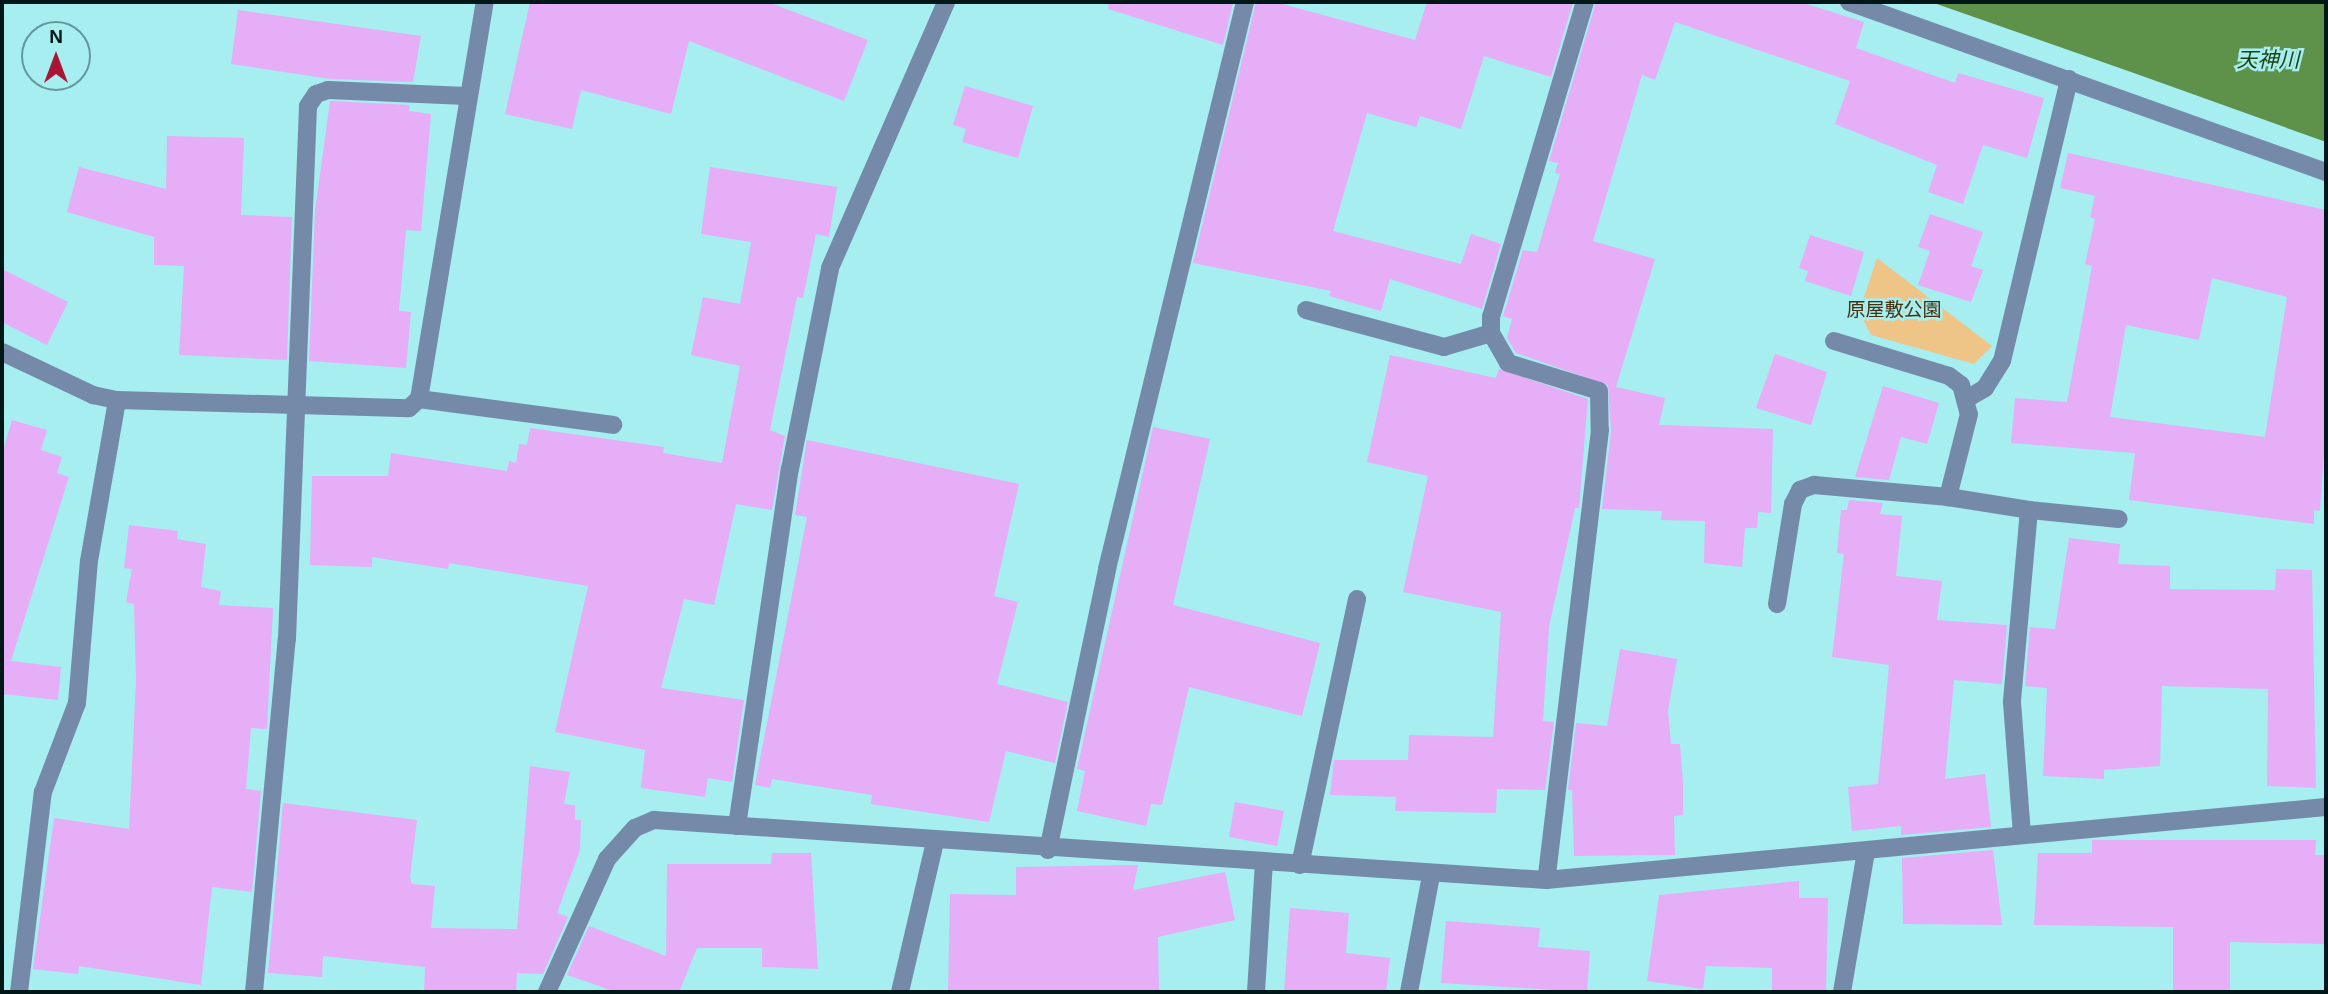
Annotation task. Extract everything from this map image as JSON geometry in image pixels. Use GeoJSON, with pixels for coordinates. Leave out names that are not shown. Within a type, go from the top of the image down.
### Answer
{"type":"FeatureCollection","features":[{"type":"Feature","properties":{"kind":"street"},"geometry":{"type":"LineString","coordinates":[[2,352],[93,395],[117,400],[409,408],[419,399],[466,96],[485,2]]}},
{"type":"Feature","properties":{"kind":"street"},"geometry":{"type":"LineString","coordinates":[[737,826],[790,470],[830,268],[946,2]]}},
{"type":"Feature","properties":{"kind":"street"},"geometry":{"type":"LineString","coordinates":[[1048,850],[1107,569],[1245,2]]}},
{"type":"Feature","properties":{"kind":"street"},"geometry":{"type":"LineString","coordinates":[[1546,880],[1600,430],[1600,391],[1508,363],[1491,333],[1491,317],[1585,2]]}},
{"type":"Feature","properties":{"kind":"street"},"geometry":{"type":"LineString","coordinates":[[1849,2],[2326,172]]}},
{"type":"Feature","properties":{"kind":"street"},"geometry":{"type":"LineString","coordinates":[[1968,398],[1985,388],[2002,361],[2069,79]]}},
{"type":"Feature","properties":{"kind":"street"},"geometry":{"type":"LineString","coordinates":[[254,992],[287,639],[310,99],[328,90],[466,96]]}},
{"type":"Feature","properties":{"kind":"street"},"geometry":{"type":"LineString","coordinates":[[1306,310],[1444,347],[1491,333]]}},
{"type":"Feature","properties":{"kind":"street"},"geometry":{"type":"LineString","coordinates":[[1834,341],[1949,376],[1968,398],[1969,414],[1948,497]]}},
{"type":"Feature","properties":{"kind":"street"},"geometry":{"type":"LineString","coordinates":[[419,399],[613,425]]}},
{"type":"Feature","properties":{"kind":"street"},"geometry":{"type":"LineString","coordinates":[[19,992],[43,792],[77,703],[89,561],[117,400]]}},
{"type":"Feature","properties":{"kind":"street"},"geometry":{"type":"LineString","coordinates":[[1777,604],[1793,504],[1800,490],[1814,485],[1948,497],[2029,510],[2119,519]]}},
{"type":"Feature","properties":{"kind":"street"},"geometry":{"type":"LineString","coordinates":[[2022,834],[2012,702],[2029,510]]}},
{"type":"Feature","properties":{"kind":"street"},"geometry":{"type":"LineString","coordinates":[[1300,865],[1357,599]]}},
{"type":"Feature","properties":{"kind":"street"},"geometry":{"type":"LineString","coordinates":[[547,992],[607,859],[635,828],[654,820],[1431,876],[1546,880],[2326,807]]}},
{"type":"Feature","properties":{"kind":"street"},"geometry":{"type":"LineString","coordinates":[[900,992],[935,842]]}},
{"type":"Feature","properties":{"kind":"street"},"geometry":{"type":"LineString","coordinates":[[1842,992],[1866,850]]}},
{"type":"Feature","properties":{"kind":"street"},"geometry":{"type":"LineString","coordinates":[[1256,992],[1264,863]]}},
{"type":"Feature","properties":{"kind":"street"},"geometry":{"type":"LineString","coordinates":[[1409,992],[1431,876]]}},
{"type":"Feature","properties":{"kind":"green space","name":"原屋敷公園"},"geometry":{"type":"Polygon","coordinates":[[[1877,258],[1992,346],[1974,364],[1871,335],[1859,312],[1877,258]]]}},
{"type":"Feature","properties":{"kind":"water","name":"天神川"},"geometry":{"type":"Polygon","coordinates":[[[1931,2],[2326,2],[2326,142],[2131,72],[1931,2]]]}},
{"type":"Feature","properties":{"kind":"building"},"geometry":{"type":"Polygon","coordinates":[[[530,2],[768,2],[868,40],[844,101],[689,41],[671,114],[581,90],[572,129],[505,114],[530,2]]]}},
{"type":"Feature","properties":{"kind":"building"},"geometry":{"type":"Polygon","coordinates":[[[1109,2],[1233,2],[1223,45],[1108,9],[1109,2]]]}},
{"type":"Feature","properties":{"kind":"building"},"geometry":{"type":"Polygon","coordinates":[[[1256,2],[1275,2],[1415,40],[1427,2],[1573,2],[1551,77],[1484,56],[1461,129],[1420,116],[1416,127],[1367,113],[1333,231],[1461,264],[1471,234],[1501,244],[1482,309],[1390,279],[1381,311],[1329,296],[1331,291],[1193,263],[1256,2]]]}},
{"type":"Feature","properties":{"kind":"building"},"geometry":{"type":"Polygon","coordinates":[[[1596,2],[1800,2],[1864,22],[1856,48],[1955,83],[1958,73],[2044,98],[2027,158],[1983,145],[1963,204],[1928,192],[1937,165],[1835,124],[1850,81],[1675,22],[1655,80],[1642,75],[1593,241],[1655,259],[1616,387],[1665,398],[1659,425],[1773,429],[1771,513],[1758,512],[1757,528],[1745,528],[1742,567],[1704,563],[1705,521],[1661,520],[1662,511],[1602,509],[1611,431],[1608,385],[1516,353],[1507,338],[1512,319],[1503,316],[1523,250],[1537,252],[1560,174],[1555,173],[1558,163],[1549,161],[1596,2]]]}},
{"type":"Feature","properties":{"kind":"building"},"geometry":{"type":"Polygon","coordinates":[[[238,10],[421,36],[413,82],[331,79],[231,64],[238,10]]]}},
{"type":"Feature","properties":{"kind":"building"},"geometry":{"type":"Polygon","coordinates":[[[965,86],[1033,106],[1018,158],[962,142],[966,129],[953,125],[965,86]]]}},
{"type":"Feature","properties":{"kind":"building"},"geometry":{"type":"Polygon","coordinates":[[[330,101],[410,105],[409,111],[431,114],[421,231],[406,230],[399,311],[411,312],[406,368],[309,361],[315,211],[330,101]]]}},
{"type":"Feature","properties":{"kind":"building"},"geometry":{"type":"Polygon","coordinates":[[[167,136],[244,138],[241,215],[292,217],[287,360],[179,355],[184,266],[154,265],[154,237],[67,212],[79,167],[166,189],[167,136]]]}},
{"type":"Feature","properties":{"kind":"building"},"geometry":{"type":"Polygon","coordinates":[[[2068,153],[2326,210],[2326,422],[2320,511],[2314,510],[2314,524],[2129,500],[2135,453],[2011,443],[2015,398],[2067,402],[2092,266],[2085,264],[2095,219],[2090,217],[2095,196],[2060,188],[2068,153]],[[2212,278],[2199,340],[2126,325],[2110,417],[2265,437],[2287,297],[2212,278]]]}},
{"type":"Feature","properties":{"kind":"building"},"geometry":{"type":"Polygon","coordinates":[[[710,167],[837,187],[829,237],[816,234],[803,298],[797,297],[770,430],[785,436],[772,510],[736,504],[714,605],[684,599],[661,688],[744,700],[732,782],[708,778],[705,797],[641,788],[645,750],[555,732],[588,586],[449,563],[448,569],[372,557],[372,567],[310,565],[312,476],[388,476],[391,453],[507,471],[509,461],[516,463],[519,444],[527,445],[530,428],[664,447],[663,453],[722,463],[740,366],[691,355],[703,297],[740,304],[751,242],[701,234],[710,167]]]}},
{"type":"Feature","properties":{"kind":"building"},"geometry":{"type":"Polygon","coordinates":[[[1930,214],[1983,232],[1971,266],[1983,270],[1971,302],[1918,285],[1930,251],[1918,247],[1930,214]]]}},
{"type":"Feature","properties":{"kind":"building"},"geometry":{"type":"Polygon","coordinates":[[[1810,235],[1864,252],[1851,296],[1805,281],[1808,271],[1799,268],[1810,235]]]}},
{"type":"Feature","properties":{"kind":"building"},"geometry":{"type":"Polygon","coordinates":[[[2,269],[68,302],[47,345],[2,322],[2,269]]]}},
{"type":"Feature","properties":{"kind":"building"},"geometry":{"type":"Polygon","coordinates":[[[1775,354],[1827,372],[1811,425],[1756,408],[1775,354]]]}},
{"type":"Feature","properties":{"kind":"building"},"geometry":{"type":"Polygon","coordinates":[[[1390,355],[1496,378],[1499,369],[1588,399],[1579,508],[1575,508],[1549,627],[1543,721],[1554,722],[1545,790],[1497,789],[1496,813],[1395,811],[1396,797],[1330,795],[1334,760],[1408,760],[1409,735],[1493,737],[1501,612],[1403,592],[1428,476],[1367,462],[1390,355]]]}},
{"type":"Feature","properties":{"kind":"building"},"geometry":{"type":"Polygon","coordinates":[[[1883,386],[1939,403],[1927,444],[1901,437],[1889,480],[1855,477],[1883,386]]]}},
{"type":"Feature","properties":{"kind":"building"},"geometry":{"type":"Polygon","coordinates":[[[12,420],[47,430],[41,450],[62,457],[57,473],[69,477],[11,661],[61,667],[58,700],[2,694],[2,454],[12,420]]]}},
{"type":"Feature","properties":{"kind":"building"},"geometry":{"type":"Polygon","coordinates":[[[1153,427],[1210,439],[1173,605],[1320,643],[1302,716],[1189,687],[1162,805],[1151,804],[1146,826],[1077,811],[1085,771],[1077,769],[1153,427]]]}},
{"type":"Feature","properties":{"kind":"building"},"geometry":{"type":"Polygon","coordinates":[[[807,440],[1019,484],[994,596],[1018,602],[997,684],[1068,702],[1055,763],[1006,751],[989,822],[871,804],[872,795],[772,779],[770,788],[755,785],[807,517],[795,515],[807,440]]]}},
{"type":"Feature","properties":{"kind":"building"},"geometry":{"type":"Polygon","coordinates":[[[1849,500],[1883,503],[1880,514],[1902,516],[1896,576],[1942,581],[1937,620],[2007,625],[2002,684],[1954,680],[1945,779],[1985,774],[1991,827],[1901,835],[1901,826],[1852,831],[1848,787],[1878,784],[1889,665],[1832,657],[1844,554],[1837,553],[1841,510],[1847,510],[1849,500]]]}},
{"type":"Feature","properties":{"kind":"building"},"geometry":{"type":"Polygon","coordinates":[[[129,525],[178,531],[177,539],[206,544],[201,587],[221,591],[219,605],[273,608],[267,729],[251,728],[246,789],[261,791],[252,892],[212,887],[201,985],[79,966],[78,974],[33,969],[54,818],[129,829],[136,679],[134,604],[126,602],[132,569],[124,568],[129,525]]]}},
{"type":"Feature","properties":{"kind":"building"},"geometry":{"type":"Polygon","coordinates":[[[2069,538],[2120,544],[2118,564],[2170,566],[2170,589],[2275,590],[2276,569],[2312,570],[2316,788],[2267,786],[2268,689],[2162,686],[2160,766],[2104,770],[2104,779],[2043,776],[2047,688],[2025,686],[2030,627],[2055,629],[2069,538]]]}},
{"type":"Feature","properties":{"kind":"building"},"geometry":{"type":"Polygon","coordinates":[[[1620,649],[1677,659],[1668,711],[1671,744],[1680,744],[1683,782],[1683,815],[1674,816],[1675,855],[1574,856],[1572,790],[1568,790],[1576,723],[1607,726],[1620,649]]]}},
{"type":"Feature","properties":{"kind":"building"},"geometry":{"type":"Polygon","coordinates":[[[530,766],[570,772],[564,804],[575,805],[575,820],[581,820],[580,850],[557,913],[568,917],[543,974],[517,973],[516,992],[424,992],[425,967],[323,956],[322,977],[268,973],[283,803],[417,820],[410,877],[412,884],[435,886],[431,928],[517,929],[530,766]]]}},
{"type":"Feature","properties":{"kind":"building"},"geometry":{"type":"Polygon","coordinates":[[[1235,802],[1284,811],[1277,846],[1229,837],[1235,802]]]}},
{"type":"Feature","properties":{"kind":"building"},"geometry":{"type":"Polygon","coordinates":[[[2092,840],[2316,840],[2315,855],[2326,855],[2326,944],[2230,942],[2230,992],[2173,992],[2173,927],[2034,925],[2038,853],[2092,853],[2092,840]]]}},
{"type":"Feature","properties":{"kind":"building"},"geometry":{"type":"Polygon","coordinates":[[[1993,850],[2002,925],[1903,924],[1902,858],[1993,850]]]}},
{"type":"Feature","properties":{"kind":"building"},"geometry":{"type":"Polygon","coordinates":[[[772,853],[811,853],[818,969],[762,967],[762,948],[697,948],[679,992],[616,992],[567,975],[589,926],[666,956],[667,864],[771,864],[772,853]]]}},
{"type":"Feature","properties":{"kind":"building"},"geometry":{"type":"Polygon","coordinates":[[[1138,865],[1133,890],[1225,872],[1235,920],[1158,937],[1159,992],[948,992],[950,894],[1016,895],[1016,867],[1138,865]]]}},
{"type":"Feature","properties":{"kind":"building"},"geometry":{"type":"Polygon","coordinates":[[[1799,881],[1799,898],[1828,898],[1826,992],[1772,992],[1772,968],[1706,966],[1703,989],[1647,981],[1659,895],[1799,881]]]}},
{"type":"Feature","properties":{"kind":"building"},"geometry":{"type":"Polygon","coordinates":[[[1290,908],[1349,913],[1346,953],[1390,958],[1386,992],[1284,992],[1290,908]]]}},
{"type":"Feature","properties":{"kind":"building"},"geometry":{"type":"Polygon","coordinates":[[[1446,921],[1540,928],[1538,947],[1590,951],[1587,992],[1441,983],[1446,921]]]}}]}
